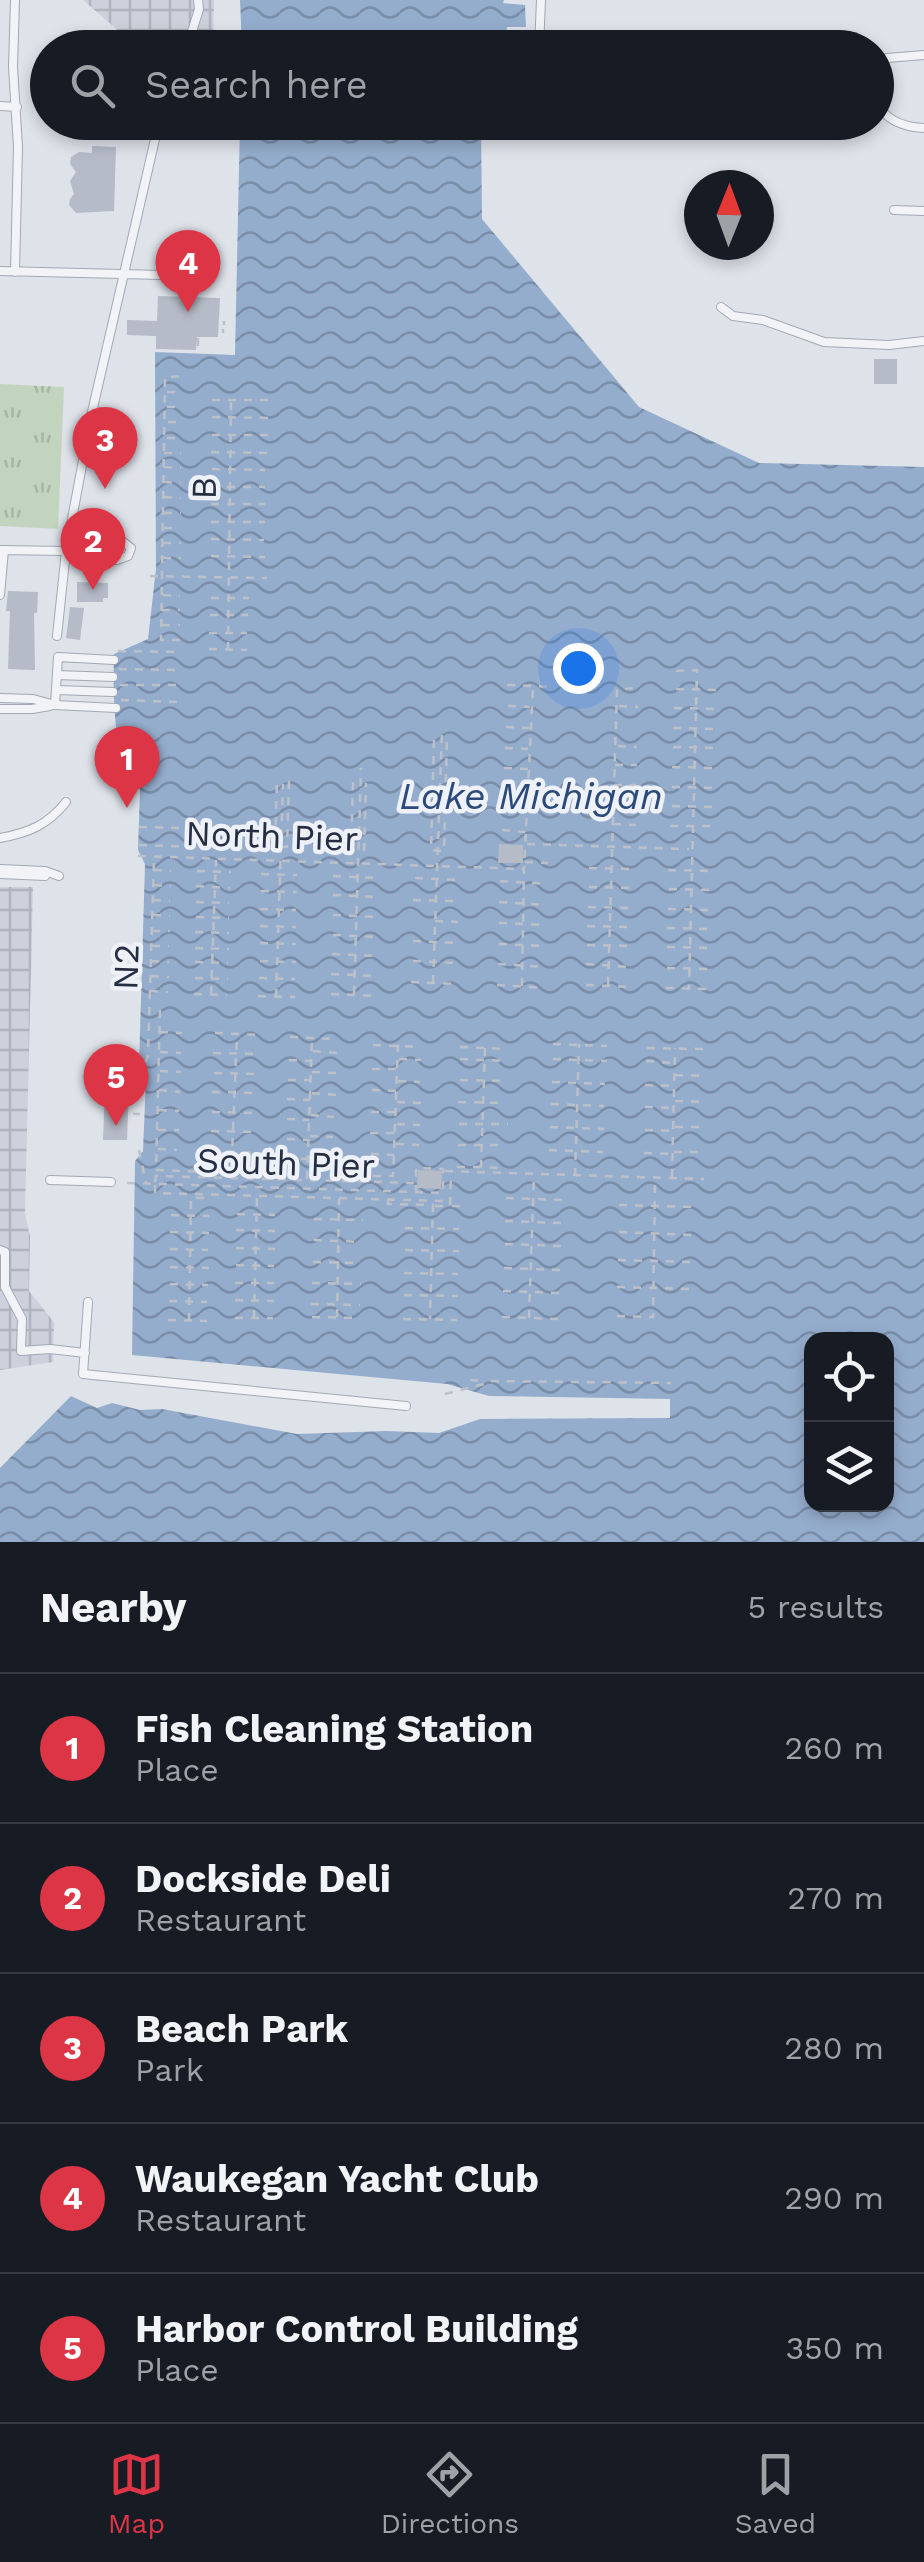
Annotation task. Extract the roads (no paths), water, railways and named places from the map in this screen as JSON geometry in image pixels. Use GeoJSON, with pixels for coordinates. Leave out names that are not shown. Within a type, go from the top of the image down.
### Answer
{"type":"FeatureCollection","features":[{"type":"Feature","properties":{"kind":"lane"},"geometry":{"type":"LineString","coordinates":[[15,0],[15,272]]}},
{"type":"Feature","properties":{"kind":"lane"},"geometry":{"type":"LineString","coordinates":[[193,30],[198,0]]}},
{"type":"Feature","properties":{"kind":"lane"},"geometry":{"type":"LineString","coordinates":[[539,30],[540,0]]}},
{"type":"Feature","properties":{"kind":"lane"},"geometry":{"type":"LineString","coordinates":[[894,57],[924,54]]}},
{"type":"Feature","properties":{"kind":"lane"},"geometry":{"type":"LineString","coordinates":[[0,106],[16,106]]}},
{"type":"Feature","properties":{"kind":"lane"},"geometry":{"type":"LineString","coordinates":[[894,120],[906,127],[924,128]]}},
{"type":"Feature","properties":{"kind":"lane"},"geometry":{"type":"LineString","coordinates":[[57,636],[66,552],[92,412],[154,140]]}},
{"type":"Feature","properties":{"kind":"lane"},"geometry":{"type":"LineString","coordinates":[[894,210],[924,211]]}},
{"type":"Feature","properties":{"kind":"lane"},"geometry":{"type":"LineString","coordinates":[[0,271],[203,276]]}},
{"type":"Feature","properties":{"kind":"lane"},"geometry":{"type":"LineString","coordinates":[[722,307],[734,316],[763,320],[824,342],[889,345],[924,341]]}},
{"type":"Feature","properties":{"kind":"lane"},"geometry":{"type":"LineString","coordinates":[[0,595],[2,550],[66,552],[77,560],[117,560],[124,559],[131,548],[121,540],[79,538],[66,552]]}},
{"type":"Feature","properties":{"kind":"lane"},"geometry":{"type":"LineString","coordinates":[[55,705],[58,658],[112,680]]}},
{"type":"Feature","properties":{"kind":"lane"},"geometry":{"type":"LineString","coordinates":[[57,674],[112,680]]}},
{"type":"Feature","properties":{"kind":"lane"},"geometry":{"type":"LineString","coordinates":[[56,690],[112,680]]}},
{"type":"Feature","properties":{"kind":"lane"},"geometry":{"type":"LineString","coordinates":[[0,710],[55,705],[112,680]]}},
{"type":"Feature","properties":{"kind":"lane"},"geometry":{"type":"LineString","coordinates":[[0,698],[32,699],[55,705]]}},
{"type":"Feature","properties":{"kind":"lane"},"geometry":{"type":"LineString","coordinates":[[0,838],[25,833],[53,818],[66,802]]}},
{"type":"Feature","properties":{"kind":"lane"},"geometry":{"type":"LineString","coordinates":[[45,870],[59,876],[0,872],[45,870]]}},
{"type":"Feature","properties":{"kind":"lane"},"geometry":{"type":"LineString","coordinates":[[50,1180],[111,1182]]}},
{"type":"Feature","properties":{"kind":"lane"},"geometry":{"type":"LineString","coordinates":[[0,1250],[5,1252],[5,1287],[22,1319],[22,1351],[84,1353]]}},
{"type":"Feature","properties":{"kind":"lane"},"geometry":{"type":"LineString","coordinates":[[88,1302],[83,1374],[406,1406]]}},
{"type":"Feature","properties":{"kind":"water"},"geometry":{"type":"Polygon","coordinates":[[[240,0],[504,0],[503,3],[525,5],[526,27],[507,30],[241,30],[240,0]]]}},
{"type":"Feature","properties":{"kind":"water","name":"Lake Michigan"},"geometry":{"type":"Polygon","coordinates":[[[240,140],[481,140],[482,219],[639,407],[759,463],[924,467],[924,1542],[0,1542],[0,1468],[71,1396],[97,1408],[112,1403],[140,1410],[162,1409],[297,1434],[439,1433],[480,1419],[670,1418],[670,1399],[489,1396],[447,1384],[132,1355],[135,1161],[143,1151],[146,1079],[139,1066],[145,864],[138,850],[140,789],[124,765],[116,727],[114,654],[148,639],[156,569],[155,352],[235,355],[240,140]]]}},
{"type":"Feature","properties":{"kind":"place","name":"Waukegan Yacht Club"},"geometry":{"type":"Point","coordinates":[188,312]}},
{"type":"Feature","properties":{"kind":"place","name":"Beach Park"},"geometry":{"type":"Point","coordinates":[105,489]}},
{"type":"Feature","properties":{"kind":"place","name":"Dockside Deli"},"geometry":{"type":"Point","coordinates":[93,590]}},
{"type":"Feature","properties":{"kind":"place","name":"Fish Cleaning Station"},"geometry":{"type":"Point","coordinates":[127,808]}},
{"type":"Feature","properties":{"kind":"place","name":"Harbor Control Building"},"geometry":{"type":"Point","coordinates":[116,1126]}}]}
